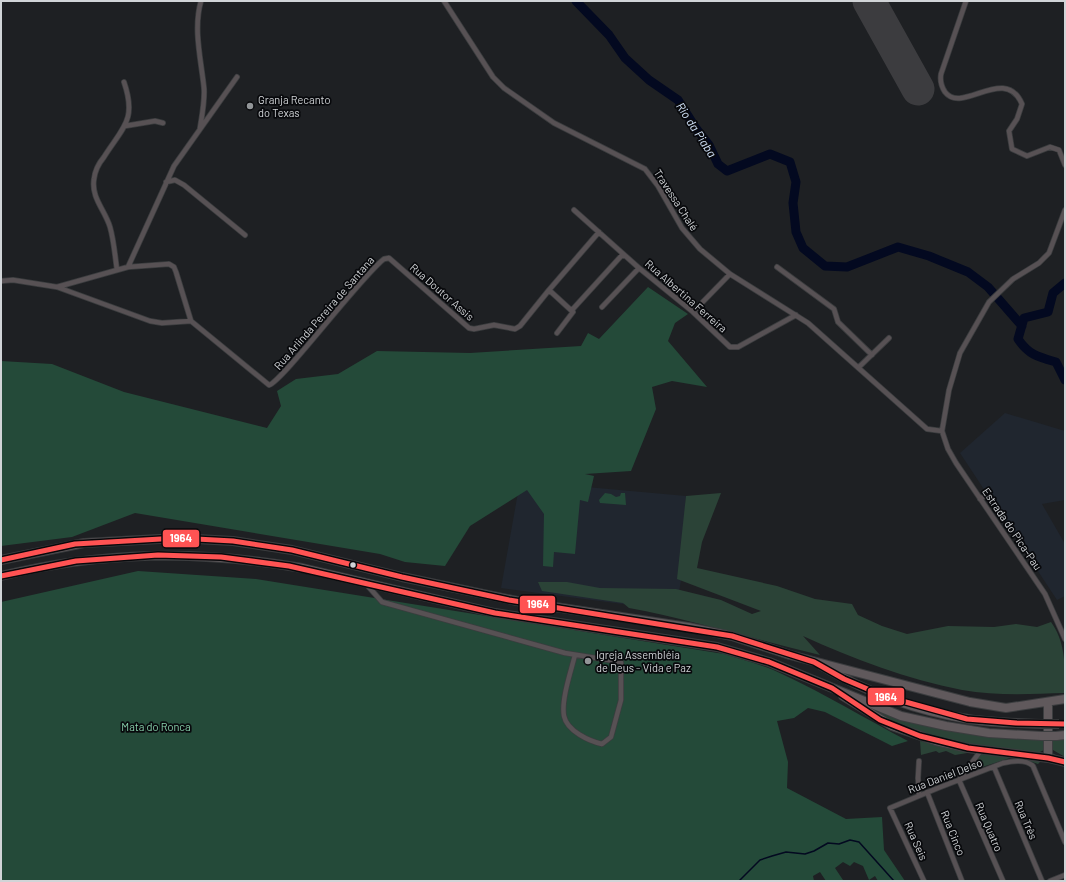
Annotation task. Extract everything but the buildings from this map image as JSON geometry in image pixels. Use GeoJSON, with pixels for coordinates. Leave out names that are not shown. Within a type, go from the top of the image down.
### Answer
{"type":"FeatureCollection","features":[{"type":"Feature","properties":{"kind":"highway"},"geometry":{"type":"LineString","coordinates":[[1,560],[75,544],[124,540],[186,538],[233,541],[284,548],[423,582],[522,602],[688,627],[732,636],[814,662],[862,673],[947,698],[1001,708],[1048,703],[1065,699]]}},
{"type":"Feature","properties":{"kind":"highway"},"geometry":{"type":"LineString","coordinates":[[1,576],[76,561],[180,555],[232,558],[270,563],[302,568],[495,613],[602,630],[687,641],[717,647],[769,662],[901,716],[946,726],[990,733],[1061,736]]}},
{"type":"Feature","properties":{"kind":"highway"},"geometry":{"type":"LineString","coordinates":[[814,662],[865,689],[940,713],[987,721],[1062,724]]}},
{"type":"Feature","properties":{"kind":"highway"},"geometry":{"type":"LineString","coordinates":[[832,688],[866,711],[892,726],[936,741],[1048,758],[1065,762]]}},
{"type":"Feature","properties":{"kind":"highway"},"geometry":{"type":"LineString","coordinates":[[1048,703],[1048,758]]}},
{"type":"Feature","properties":{"kind":"street"},"geometry":{"type":"LineString","coordinates":[[200,1],[198,38],[204,104],[200,132]]}},
{"type":"Feature","properties":{"kind":"street","name":"Travessa Chalé"},"geometry":{"type":"LineString","coordinates":[[444,1],[490,72],[504,88],[554,123],[645,169],[658,186],[690,239],[730,274],[796,315],[825,336],[927,429],[942,431]]}},
{"type":"Feature","properties":{"kind":"street"},"geometry":{"type":"LineString","coordinates":[[966,1],[941,74],[940,80],[945,92],[948,96],[957,99],[994,89],[1009,89],[1014,91],[1019,96],[1022,104],[1017,119],[1009,131],[1012,149],[1027,156],[1050,147],[1059,150],[1065,165]]}},
{"type":"Feature","properties":{"kind":"street"},"geometry":{"type":"LineString","coordinates":[[128,268],[174,166],[200,132],[219,100],[237,77]]}},
{"type":"Feature","properties":{"kind":"street"},"geometry":{"type":"LineString","coordinates":[[117,270],[110,228],[96,200],[93,187],[95,171],[125,126],[130,102],[124,82]]}},
{"type":"Feature","properties":{"kind":"street"},"geometry":{"type":"LineString","coordinates":[[125,126],[149,122],[163,123]]}},
{"type":"Feature","properties":{"kind":"street"},"geometry":{"type":"LineString","coordinates":[[166,182],[175,180],[184,185],[245,234]]}},
{"type":"Feature","properties":{"kind":"street","name":"Rua Albertina Ferreira"},"geometry":{"type":"LineString","coordinates":[[574,210],[639,268],[693,312],[732,348],[796,315]]}},
{"type":"Feature","properties":{"kind":"street"},"geometry":{"type":"LineString","coordinates":[[942,431],[955,367],[966,342],[989,302],[1013,279],[1045,258],[1052,246],[1065,210]]}},
{"type":"Feature","properties":{"kind":"street"},"geometry":{"type":"LineString","coordinates":[[573,311],[549,290],[599,232]]}},
{"type":"Feature","properties":{"kind":"street"},"geometry":{"type":"LineString","coordinates":[[556,333],[573,311],[623,254]]}},
{"type":"Feature","properties":{"kind":"street","name":"Rua Arlinda Pereira de Santana"},"geometry":{"type":"LineString","coordinates":[[191,321],[265,382],[272,384],[383,260],[387,258],[393,262]]}},
{"type":"Feature","properties":{"kind":"street","name":"Rua Doutor Assis"},"geometry":{"type":"LineString","coordinates":[[393,262],[469,328],[474,329],[494,325],[515,329],[525,320],[549,290]]}},
{"type":"Feature","properties":{"kind":"street"},"geometry":{"type":"LineString","coordinates":[[1,281],[13,280],[57,287],[150,321],[162,323],[191,321],[174,267],[170,264],[117,270],[57,287]]}},
{"type":"Feature","properties":{"kind":"street"},"geometry":{"type":"LineString","coordinates":[[777,267],[834,309],[838,322],[872,355]]}},
{"type":"Feature","properties":{"kind":"street"},"geometry":{"type":"LineString","coordinates":[[602,307],[639,268]]}},
{"type":"Feature","properties":{"kind":"street"},"geometry":{"type":"LineString","coordinates":[[693,312],[730,274]]}},
{"type":"Feature","properties":{"kind":"street"},"geometry":{"type":"LineString","coordinates":[[859,367],[889,338]]}},
{"type":"Feature","properties":{"kind":"street","name":"Estrada do Pica-Pau"},"geometry":{"type":"LineString","coordinates":[[942,431],[948,449],[980,499],[1045,594],[1065,639]]}},
{"type":"Feature","properties":{"kind":"street"},"geometry":{"type":"LineString","coordinates":[[980,499],[989,493]]}},
{"type":"Feature","properties":{"kind":"street"},"geometry":{"type":"LineString","coordinates":[[366,583],[382,602],[575,655],[621,662],[621,700],[611,738],[602,744],[590,741],[570,727],[564,717],[563,706],[575,655]]}},
{"type":"Feature","properties":{"kind":"street"},"geometry":{"type":"LineString","coordinates":[[959,780],[982,749]]}},
{"type":"Feature","properties":{"kind":"street"},"geometry":{"type":"LineString","coordinates":[[919,761],[919,795]]}},
{"type":"Feature","properties":{"kind":"street","name":"Rua Daniel Delso"},"geometry":{"type":"LineString","coordinates":[[890,808],[926,792],[994,767],[1011,762],[1030,764],[1037,773],[1065,842]]}},
{"type":"Feature","properties":{"kind":"street","name":"Rua Três"},"geometry":{"type":"LineString","coordinates":[[994,767],[1042,881]]}},
{"type":"Feature","properties":{"kind":"street","name":"Rua Quatro"},"geometry":{"type":"LineString","coordinates":[[959,780],[1002,881]]}},
{"type":"Feature","properties":{"kind":"street","name":"Rua Cinco"},"geometry":{"type":"LineString","coordinates":[[926,792],[962,881]]}},
{"type":"Feature","properties":{"kind":"street","name":"Rua Seis"},"geometry":{"type":"LineString","coordinates":[[890,808],[924,881]]}},
{"type":"Feature","properties":{"kind":"street"},"geometry":{"type":"LineString","coordinates":[[1050,881],[1065,875]]}},
{"type":"Feature","properties":{"kind":"shaded area"},"geometry":{"type":"Polygon","coordinates":[[[1005,413],[1065,431],[1065,500],[1042,504],[1065,544],[1065,596],[1057,600],[960,453],[1005,413]]]}},
{"type":"Feature","properties":{"kind":"shaded area"},"geometry":{"type":"Polygon","coordinates":[[[520,481],[686,496],[681,580],[676,611],[501,588],[520,481]]]}},
{"type":"Feature","properties":{"kind":"green space"},"geometry":{"type":"Polygon","coordinates":[[[648,287],[688,314],[675,323],[668,341],[707,387],[672,381],[652,387],[656,409],[631,471],[585,474],[594,476],[588,502],[580,500],[575,554],[554,552],[553,567],[543,566],[544,514],[527,490],[470,526],[445,566],[405,562],[380,554],[135,513],[72,537],[1,546],[1,361],[52,364],[124,392],[267,428],[281,406],[277,391],[296,379],[338,374],[377,351],[470,353],[581,346],[588,333],[599,339],[648,287]]]}},
{"type":"Feature","properties":{"kind":"green space"},"geometry":{"type":"Polygon","coordinates":[[[605,493],[616,497],[620,496],[621,493],[625,493],[626,505],[600,503],[599,500],[605,493]]]}},
{"type":"Feature","properties":{"kind":"green space"},"geometry":{"type":"Polygon","coordinates":[[[721,493],[702,542],[697,568],[777,586],[815,599],[852,604],[858,615],[882,626],[907,634],[948,626],[994,627],[1016,624],[1037,627],[1051,622],[1060,638],[1064,655],[1065,693],[1000,694],[962,690],[881,668],[841,653],[803,636],[820,655],[677,618],[629,608],[623,603],[542,591],[538,582],[567,582],[600,588],[676,589],[721,600],[752,614],[761,611],[677,579],[686,496],[721,493]]]}},
{"type":"Feature","properties":{"kind":"green space","name":"Mata do Ronca"},"geometry":{"type":"Polygon","coordinates":[[[138,571],[256,579],[724,654],[768,668],[814,690],[908,741],[892,746],[825,712],[808,708],[794,718],[777,721],[788,762],[787,788],[846,819],[882,817],[884,850],[905,881],[878,881],[875,876],[869,880],[863,866],[854,862],[850,866],[843,862],[835,868],[843,880],[842,881],[826,881],[820,872],[813,876],[814,881],[1,881],[1,602],[138,571]]]}},
{"type":"Feature","properties":{"kind":"green space"},"geometry":{"type":"Polygon","coordinates":[[[854,701],[916,722],[987,737],[1045,740],[1044,750],[1038,753],[1002,749],[963,744],[924,736],[891,724],[854,701]]]}},
{"type":"Feature","properties":{"kind":"green space"},"geometry":{"type":"Polygon","coordinates":[[[1065,738],[1065,757],[1053,750],[1053,739],[1065,738]]]}},
{"type":"Feature","properties":{"kind":"green space"},"geometry":{"type":"Polygon","coordinates":[[[920,741],[973,752],[955,755],[946,751],[939,753],[936,751],[921,755],[920,741]]]}},
{"type":"Feature","properties":{"kind":"green space"},"geometry":{"type":"Polygon","coordinates":[[[983,752],[1038,759],[1051,752],[1065,761],[1042,760],[1038,764],[1020,758],[1010,758],[973,770],[972,766],[983,752]]]}},
{"type":"Feature","properties":{"kind":"waterway","name":"Rio da Piaba"},"geometry":{"type":"LineString","coordinates":[[576,1],[609,35],[625,58],[649,80],[678,100],[695,127],[709,145],[718,164],[727,171],[770,154],[790,162],[796,182],[793,203],[796,232],[803,248],[825,266],[847,267],[898,247],[929,256],[968,272],[988,287],[1022,326]]}},
{"type":"Feature","properties":{"kind":"waterway"},"geometry":{"type":"LineString","coordinates":[[1065,283],[1053,293],[1048,312],[1024,318],[1018,339],[1026,349],[1034,355],[1056,362],[1065,380]]}},
{"type":"Feature","properties":{"kind":"waterway"},"geometry":{"type":"LineString","coordinates":[[739,881],[760,860],[786,852],[805,854],[828,843],[839,844],[850,840],[859,842],[894,881]]}},
{"type":"Feature","properties":{"kind":"runway"},"geometry":{"type":"LineString","coordinates":[[869,1],[918,89]]}},
{"type":"Feature","properties":{"kind":"transit line","name":"1964"},"geometry":{"type":"LineString","coordinates":[[1,560],[75,544],[178,538],[233,541],[292,550],[402,577],[509,600],[732,636],[814,662],[844,679],[884,696],[967,719],[1016,723],[1065,724]]}},
{"type":"Feature","properties":{"kind":"transit line","name":"1964"},"geometry":{"type":"LineString","coordinates":[[1,576],[76,561],[158,555],[221,557],[289,566],[495,613],[717,647],[769,662],[832,688],[880,720],[920,736],[968,748],[1048,758],[1065,762]]}},
{"type":"Feature","properties":{"kind":"place","name":"Granja Recanto do Texas"},"geometry":{"type":"Point","coordinates":[250,106]}},
{"type":"Feature","properties":{"kind":"place","name":"Igreja Assembléia de Deus - Vida e Paz"},"geometry":{"type":"Point","coordinates":[588,661]}}]}
